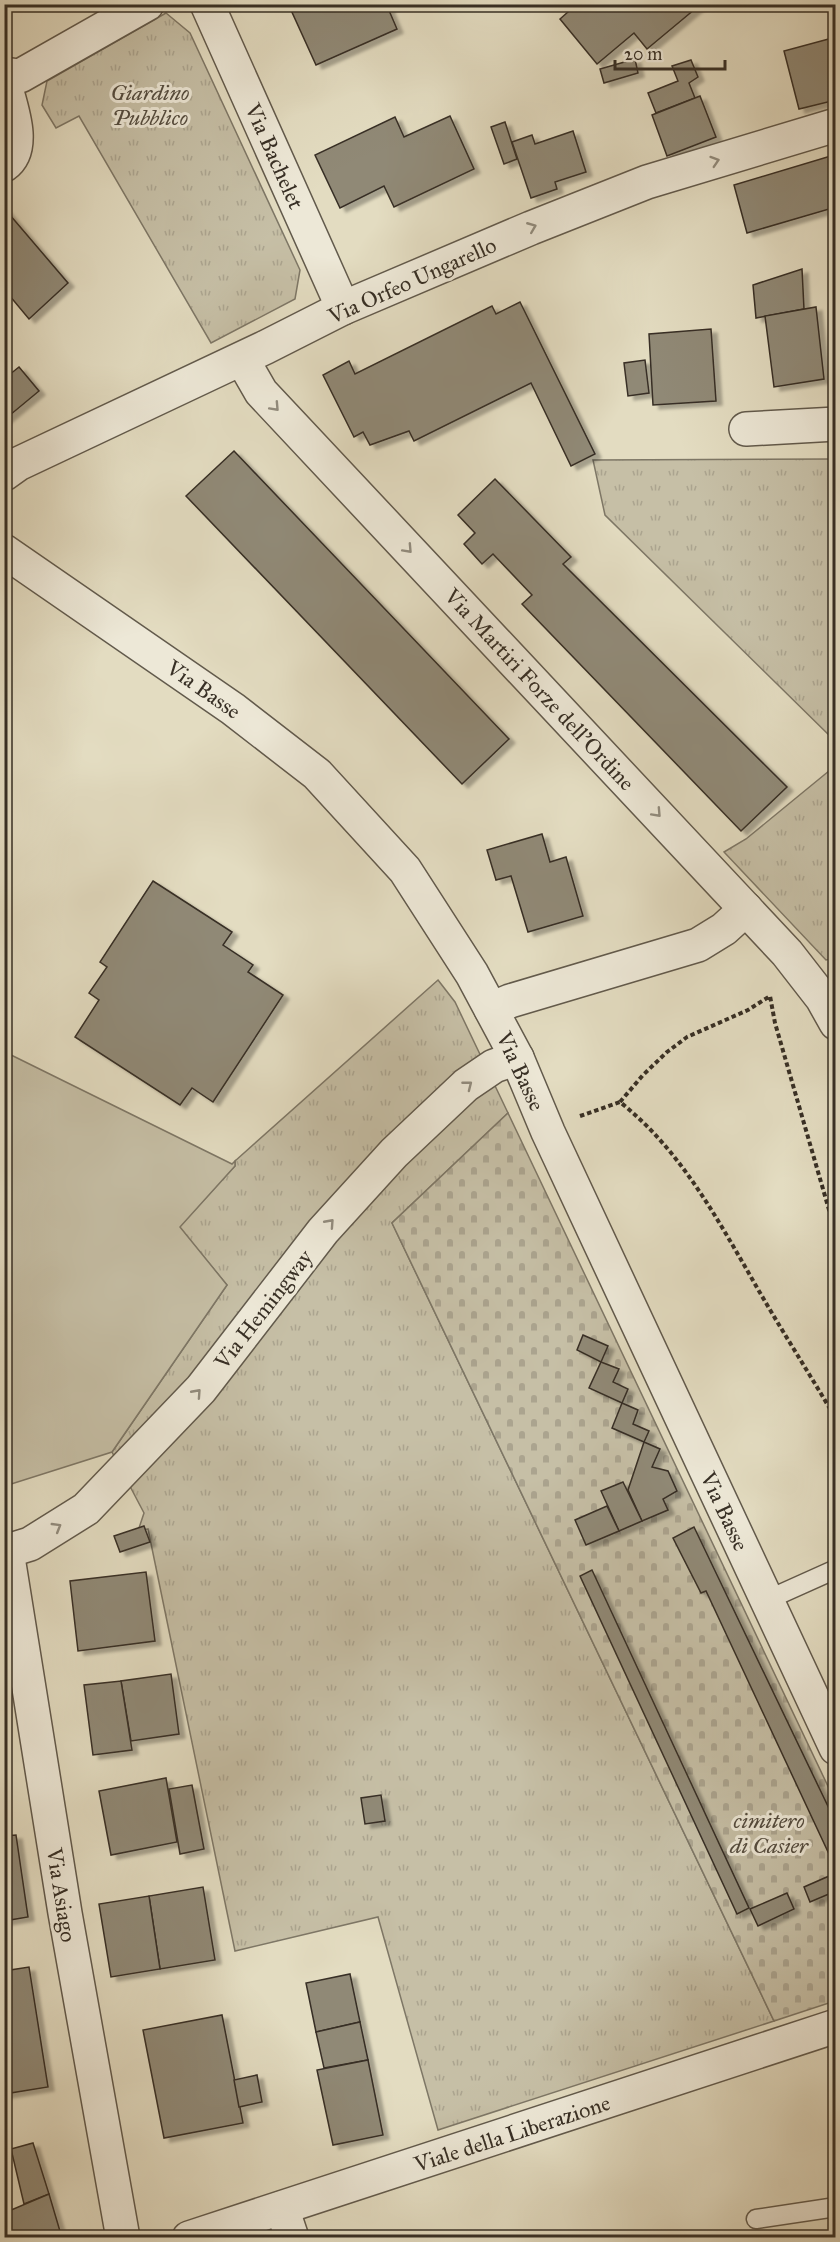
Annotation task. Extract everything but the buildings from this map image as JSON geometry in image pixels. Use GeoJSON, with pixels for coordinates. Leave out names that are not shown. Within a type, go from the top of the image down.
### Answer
{"type":"FeatureCollection","features":[{"type":"Feature","properties":{"kind":"street"},"geometry":{"type":"LineString","coordinates":[[4,74],[20,76],[147,4]]}},
{"type":"Feature","properties":{"kind":"street","name":"Via Bachelet"},"geometry":{"type":"LineString","coordinates":[[207,4],[343,308]]}},
{"type":"Feature","properties":{"kind":"street"},"geometry":{"type":"LineString","coordinates":[[4,81],[16,134],[16,152],[4,165]]}},
{"type":"Feature","properties":{"kind":"street","name":"Via Orfeo Ungarello"},"geometry":{"type":"LineString","coordinates":[[4,474],[18,464],[242,359],[343,308],[531,228],[647,182],[836,125]]}},
{"type":"Feature","properties":{"kind":"street","name":"Via Martiri Forze dell'Ordine"},"geometry":{"type":"LineString","coordinates":[[242,359],[261,392],[800,969],[822,998],[836,1023]]}},
{"type":"Feature","properties":{"kind":"street"},"geometry":{"type":"LineString","coordinates":[[746,429],[836,424]]}},
{"type":"Feature","properties":{"kind":"street","name":"Via Basse"},"geometry":{"type":"LineString","coordinates":[[4,551],[233,709],[317,774],[405,870],[472,974],[517,1058],[548,1132],[836,1748]]}},
{"type":"Feature","properties":{"kind":"street"},"geometry":{"type":"LineString","coordinates":[[491,1009],[510,1001],[698,945],[724,929],[746,909]]}},
{"type":"Feature","properties":{"kind":"street","name":"Via Hemingway"},"geometry":{"type":"LineString","coordinates":[[6,1552],[30,1544],[86,1509],[201,1389],[323,1231],[394,1154],[466,1085],[494,1066],[517,1058]]}},
{"type":"Feature","properties":{"kind":"street","name":"Via Asiago"},"geometry":{"type":"LineString","coordinates":[[6,1552],[65,1913],[123,2238]]}},
{"type":"Feature","properties":{"kind":"street","name":"Viale della Liberazione"},"geometry":{"type":"LineString","coordinates":[[189,2238],[287,2223],[836,2026]]}},
{"type":"Feature","properties":{"kind":"lane"},"geometry":{"type":"LineString","coordinates":[[767,1600],[836,1569]]}},
{"type":"Feature","properties":{"kind":"lane"},"geometry":{"type":"LineString","coordinates":[[756,2219],[836,2207]]}},
{"type":"Feature","properties":{"kind":"path"},"geometry":{"type":"LineString","coordinates":[[577,1117],[620,1102],[643,1075],[687,1037],[748,1010],[770,996],[775,1023],[836,1234]]}},
{"type":"Feature","properties":{"kind":"path"},"geometry":{"type":"LineString","coordinates":[[620,1102],[655,1132],[684,1168],[721,1223],[751,1278],[836,1419]]}},
{"type":"Feature","properties":{"kind":"green space","name":"Giardino Pubblico"},"geometry":{"type":"Polygon","coordinates":[[[166,13],[190,33],[300,270],[295,299],[211,343],[79,116],[56,128],[42,105],[47,81],[166,13]]]}},
{"type":"Feature","properties":{"kind":"green space"},"geometry":{"type":"Polygon","coordinates":[[[836,459],[835,741],[605,515],[593,460],[836,459]]]}},
{"type":"Feature","properties":{"kind":"green space"},"geometry":{"type":"Polygon","coordinates":[[[835,766],[836,958],[826,960],[724,852],[746,839],[835,766]]]}},
{"type":"Feature","properties":{"kind":"green space"},"geometry":{"type":"Polygon","coordinates":[[[438,980],[455,1002],[508,1113],[392,1223],[774,2021],[438,2130],[378,1917],[235,1951],[148,1529],[138,1531],[144,1513],[112,1452],[227,1285],[179,1227],[235,1166],[235,1161],[438,980]]]}},
{"type":"Feature","properties":{"kind":"green space"},"geometry":{"type":"Polygon","coordinates":[[[5,1052],[232,1164],[235,1161],[235,1166],[180,1227],[227,1285],[112,1452],[5,1486],[5,1052]]]}},
{"type":"Feature","properties":{"kind":"green space","name":"cimitero di Casier"},"geometry":{"type":"Polygon","coordinates":[[[508,1113],[835,1801],[835,2001],[774,2021],[392,1223],[508,1113]]]}}]}
